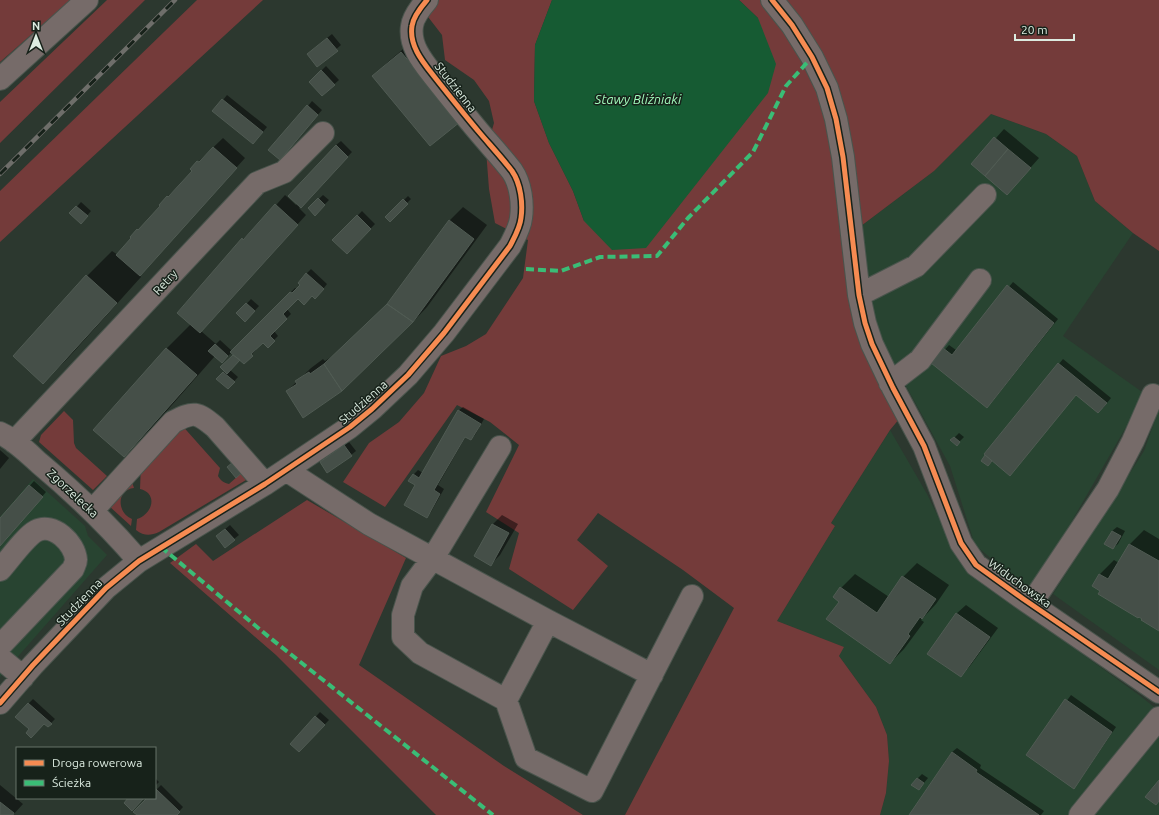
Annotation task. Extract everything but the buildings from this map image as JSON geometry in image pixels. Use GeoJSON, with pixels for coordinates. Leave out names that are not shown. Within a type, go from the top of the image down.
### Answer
{"type":"FeatureCollection","features":[{"type":"Feature","properties":{"kind":"street"},"geometry":{"type":"LineString","coordinates":[[0,79],[87,0]]}},
{"type":"Feature","properties":{"kind":"street","name":"Studzienna"},"geometry":{"type":"LineString","coordinates":[[0,703],[22,677],[106,588],[139,561],[265,484],[350,427],[372,409],[408,375],[444,333],[510,246],[517,232],[521,219],[521,200],[518,184],[513,173],[465,116],[422,60],[412,38],[412,25],[418,11],[427,0]]}},
{"type":"Feature","properties":{"kind":"street","name":"Widuchowska"},"geometry":{"type":"LineString","coordinates":[[772,0],[792,25],[812,57],[827,88],[836,119],[843,157],[859,295],[864,323],[890,383],[924,446],[961,543],[976,565],[1159,692]]}},
{"type":"Feature","properties":{"kind":"street","name":"Retry"},"geometry":{"type":"LineString","coordinates":[[7,437],[257,184],[284,172],[323,133]]}},
{"type":"Feature","properties":{"kind":"street"},"geometry":{"type":"LineString","coordinates":[[859,295],[916,266],[985,195]]}},
{"type":"Feature","properties":{"kind":"street"},"geometry":{"type":"LineString","coordinates":[[890,383],[920,360],[980,280]]}},
{"type":"Feature","properties":{"kind":"street","name":"Widuchowska"},"geometry":{"type":"LineString","coordinates":[[1031,604],[1108,489],[1133,441],[1152,394]]}},
{"type":"Feature","properties":{"kind":"street"},"geometry":{"type":"LineString","coordinates":[[92,511],[173,422],[186,415],[196,414],[215,427],[265,484]]}},
{"type":"Feature","properties":{"kind":"street","name":"Zgorzelecka"},"geometry":{"type":"LineString","coordinates":[[7,437],[62,482],[106,524],[139,561]]}},
{"type":"Feature","properties":{"kind":"street"},"geometry":{"type":"LineString","coordinates":[[500,448],[433,558],[412,586],[403,615],[403,637],[420,653],[506,700],[526,758],[592,791],[692,596]]}},
{"type":"Feature","properties":{"kind":"street"},"geometry":{"type":"LineString","coordinates":[[286,470],[369,524],[548,622],[652,675]]}},
{"type":"Feature","properties":{"kind":"street"},"geometry":{"type":"LineString","coordinates":[[0,570],[30,536],[37,530],[47,528],[68,540],[76,561],[73,569],[0,646]]}},
{"type":"Feature","properties":{"kind":"street"},"geometry":{"type":"LineString","coordinates":[[506,700],[548,622]]}},
{"type":"Feature","properties":{"kind":"street"},"geometry":{"type":"LineString","coordinates":[[0,658],[22,677]]}},
{"type":"Feature","properties":{"kind":"street"},"geometry":{"type":"LineString","coordinates":[[1080,815],[1159,718]]}},
{"type":"Feature","properties":{"kind":"shaded area"},"geometry":{"type":"Polygon","coordinates":[[[0,0],[71,0],[0,62],[0,0]]]}},
{"type":"Feature","properties":{"kind":"shaded area"},"geometry":{"type":"Polygon","coordinates":[[[107,0],[145,0],[0,143],[0,102],[107,0]]]}},
{"type":"Feature","properties":{"kind":"shaded area"},"geometry":{"type":"Polygon","coordinates":[[[197,0],[263,0],[0,242],[0,191],[197,0]]]}},
{"type":"Feature","properties":{"kind":"shaded area"},"geometry":{"type":"Polygon","coordinates":[[[415,0],[552,0],[535,45],[534,101],[549,143],[573,191],[584,221],[758,18],[739,0],[1159,0],[1159,251],[1133,233],[1095,201],[1077,156],[1046,134],[991,114],[934,171],[861,226],[845,235],[900,418],[890,430],[831,523],[835,526],[777,621],[844,647],[839,656],[876,707],[887,735],[889,761],[886,793],[880,815],[625,815],[734,608],[683,570],[598,513],[577,540],[608,566],[573,610],[509,569],[519,533],[486,512],[519,445],[490,422],[457,405],[385,507],[343,482],[369,443],[399,422],[424,393],[441,356],[466,346],[486,334],[523,278],[528,240],[495,223],[489,189],[486,150],[494,123],[489,101],[474,80],[445,60],[442,35],[415,0]]]}},
{"type":"Feature","properties":{"kind":"shaded area"},"geometry":{"type":"Polygon","coordinates":[[[991,114],[1046,134],[1077,156],[1095,201],[1133,233],[1063,336],[1145,394],[1031,592],[975,545],[950,466],[877,333],[861,226],[934,171],[991,114]]]}},
{"type":"Feature","properties":{"kind":"shaded area"},"geometry":{"type":"Polygon","coordinates":[[[1159,409],[1159,670],[1053,594],[1144,451],[1159,409]]]}},
{"type":"Feature","properties":{"kind":"shaded area"},"geometry":{"type":"Polygon","coordinates":[[[64,411],[73,420],[74,443],[76,448],[107,476],[93,490],[39,442],[41,435],[64,411]]]}},
{"type":"Feature","properties":{"kind":"shaded area"},"geometry":{"type":"Polygon","coordinates":[[[179,422],[220,468],[218,476],[223,482],[229,484],[247,468],[249,477],[159,532],[150,535],[144,534],[136,530],[137,519],[147,513],[150,508],[151,499],[146,491],[140,489],[141,464],[179,422]]]}},
{"type":"Feature","properties":{"kind":"shaded area"},"geometry":{"type":"Polygon","coordinates":[[[890,430],[927,494],[954,549],[975,576],[1159,711],[1159,815],[880,815],[886,793],[889,761],[887,735],[876,707],[839,656],[843,647],[777,621],[835,526],[831,523],[890,430]]]}},
{"type":"Feature","properties":{"kind":"shaded area"},"geometry":{"type":"Polygon","coordinates":[[[33,479],[85,526],[88,536],[107,555],[0,677],[0,517],[33,479]]]}},
{"type":"Feature","properties":{"kind":"shaded area"},"geometry":{"type":"Polygon","coordinates":[[[132,482],[134,488],[124,493],[121,502],[123,512],[132,519],[131,526],[109,506],[132,482]]]}},
{"type":"Feature","properties":{"kind":"shaded area"},"geometry":{"type":"Polygon","coordinates":[[[307,500],[406,558],[359,665],[504,766],[583,815],[436,815],[276,655],[170,563],[196,544],[213,561],[307,500]]]}},
{"type":"Feature","properties":{"kind":"water","name":"Stawy Bliźniaki"},"geometry":{"type":"Polygon","coordinates":[[[552,0],[739,0],[758,18],[776,64],[768,93],[646,248],[612,250],[584,221],[573,191],[549,143],[534,101],[535,45],[552,0]]]}},
{"type":"Feature","properties":{"kind":"railway"},"geometry":{"type":"LineString","coordinates":[[0,174],[175,0]]}},
{"type":"Feature","properties":{"kind":"marked path"},"geometry":{"type":"LineString","coordinates":[[526,269],[561,271],[600,257],[657,256],[688,218],[753,152],[786,86],[812,57]]}},
{"type":"Feature","properties":{"kind":"marked path"},"geometry":{"type":"LineString","coordinates":[[161,547],[269,637],[493,815]]}},
{"type":"Feature","properties":{"kind":"cycle path"},"geometry":{"type":"LineString","coordinates":[[0,703],[33,665],[106,588],[139,561],[265,484],[350,427],[372,409],[408,375],[444,333],[510,246],[518,229],[522,207],[519,188],[515,176],[450,96],[417,52],[412,40],[412,26],[420,9],[427,0]]}},
{"type":"Feature","properties":{"kind":"cycle path"},"geometry":{"type":"LineString","coordinates":[[772,0],[792,25],[812,57],[827,88],[836,119],[843,157],[859,295],[865,323],[872,344],[893,388],[924,446],[961,543],[976,565],[1159,692]]}}]}
